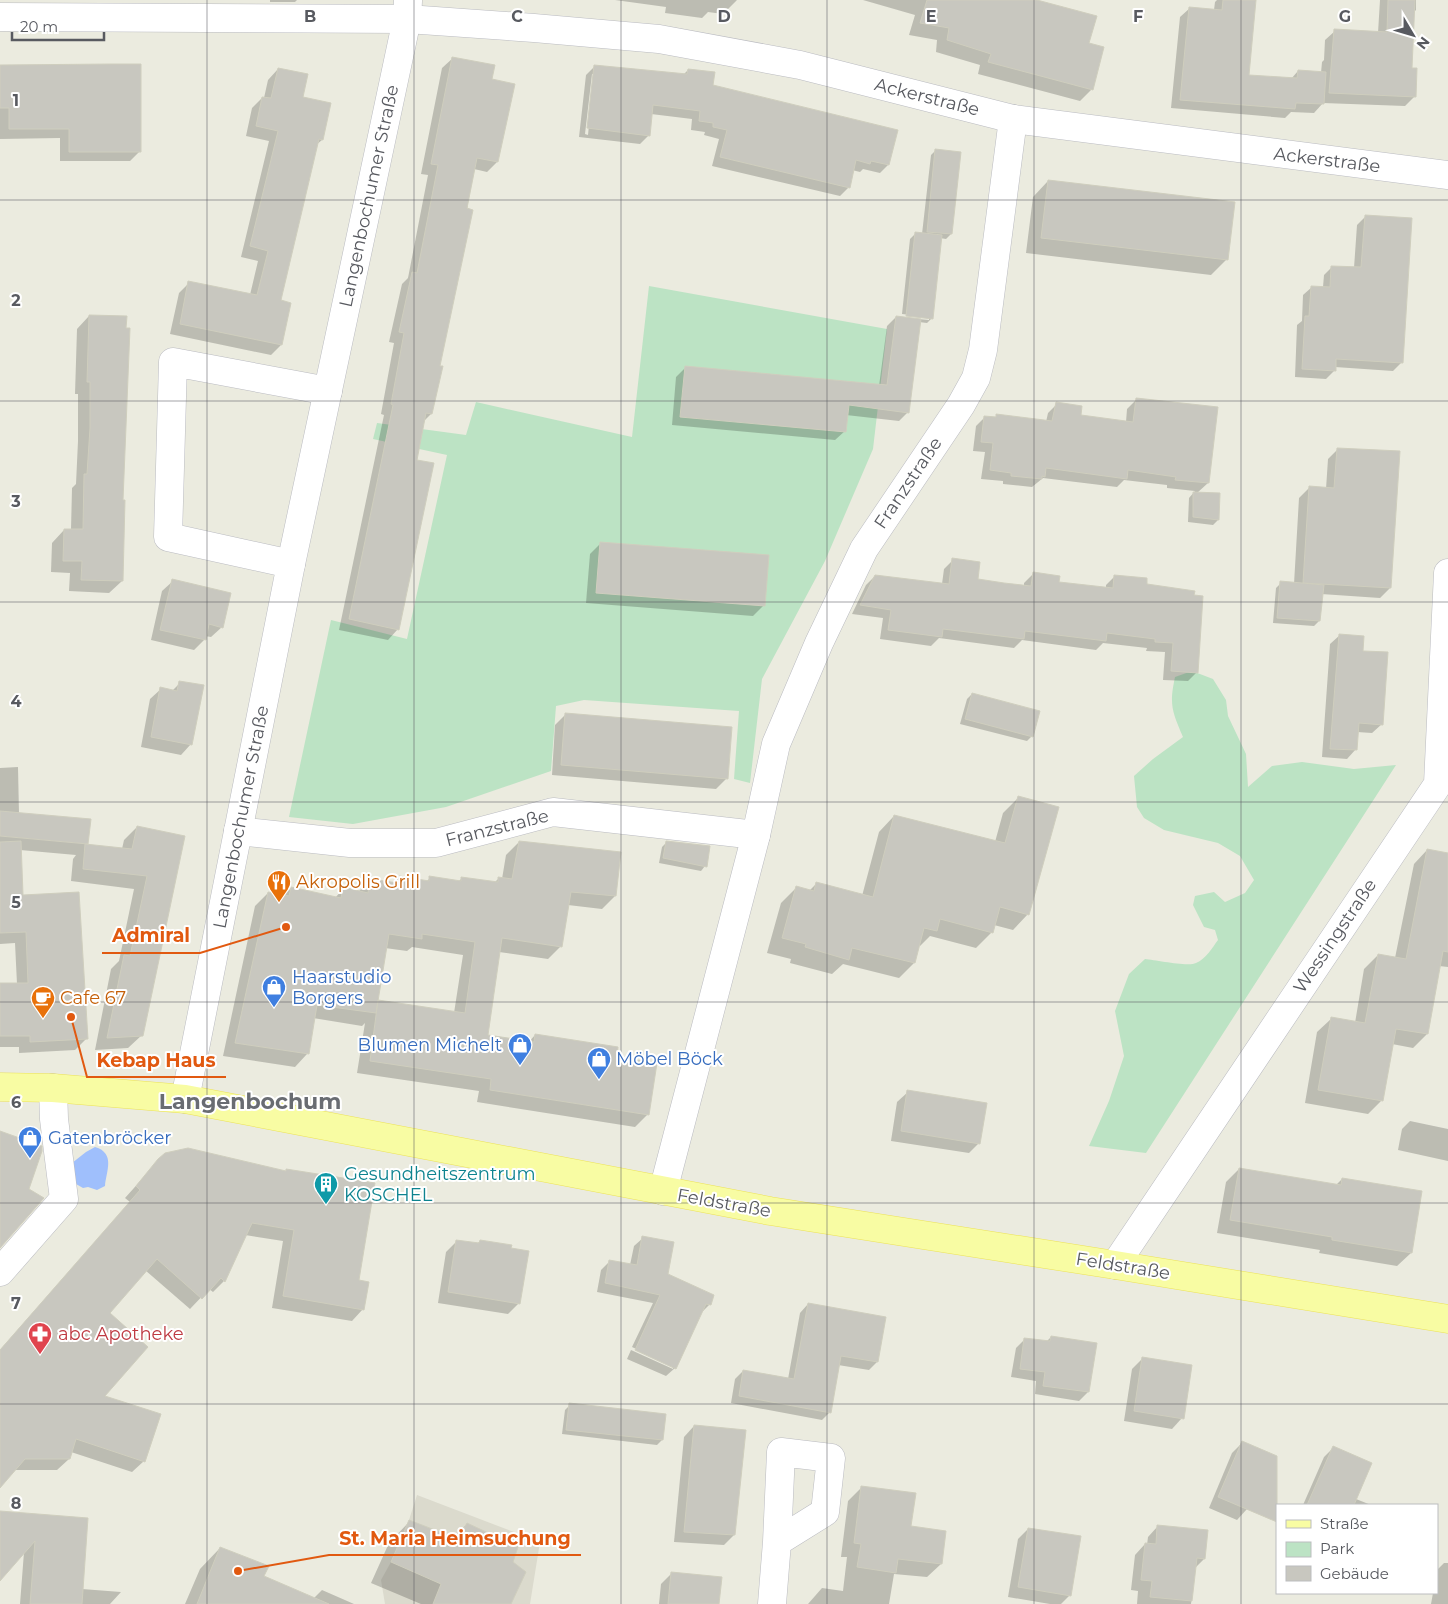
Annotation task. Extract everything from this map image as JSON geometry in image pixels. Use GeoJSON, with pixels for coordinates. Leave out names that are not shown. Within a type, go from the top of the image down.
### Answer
{"type":"FeatureCollection","features":[{"type":"Feature","properties":{"kind":"main road","name":"Feldstraße"},"geometry":{"type":"LineString","coordinates":[[0,1088],[53,1088],[185,1099],[770,1211],[1448,1319]]}},
{"type":"Feature","properties":{"kind":"street","name":"Ackerstraße"},"geometry":{"type":"LineString","coordinates":[[0,17],[407,9],[534,28],[658,39],[800,65],[1012,119],[1448,175]]}},
{"type":"Feature","properties":{"kind":"street","name":"Langenbochumer Straße"},"geometry":{"type":"LineString","coordinates":[[185,1099],[291,564],[407,9]]}},
{"type":"Feature","properties":{"kind":"street","name":"Franzstraße"},"geometry":{"type":"LineString","coordinates":[[663,1192],[756,835],[776,744],[819,643],[864,549],[961,404],[976,378],[983,350],[1012,119]]}},
{"type":"Feature","properties":{"kind":"street"},"geometry":{"type":"LineString","coordinates":[[291,564],[168,536],[173,362],[328,391]]}},
{"type":"Feature","properties":{"kind":"street","name":"Wessingstraße"},"geometry":{"type":"LineString","coordinates":[[1115,1265],[1443,785],[1448,573]]}},
{"type":"Feature","properties":{"kind":"street","name":"Franzstraße"},"geometry":{"type":"LineString","coordinates":[[238,831],[350,843],[436,843],[553,812],[756,835]]}},
{"type":"Feature","properties":{"kind":"street"},"geometry":{"type":"LineString","coordinates":[[0,1272],[64,1199],[54,1119],[53,1088]]}},
{"type":"Feature","properties":{"kind":"street"},"geometry":{"type":"LineString","coordinates":[[772,1604],[777,1542]]}},
{"type":"Feature","properties":{"kind":"shaded area"},"geometry":{"type":"Polygon","coordinates":[[[417,1495],[540,1542],[530,1604],[385,1604],[381,1580],[409,1520],[417,1495]]]}},
{"type":"Feature","properties":{"kind":"green space"},"geometry":{"type":"Polygon","coordinates":[[[649,286],[887,329],[873,449],[825,561],[762,679],[750,783],[734,779],[739,711],[584,700],[556,706],[551,771],[446,807],[353,824],[289,817],[331,620],[407,639],[447,455],[373,439],[377,423],[466,435],[476,402],[632,437],[649,286]]]}},
{"type":"Feature","properties":{"kind":"green space"},"geometry":{"type":"Polygon","coordinates":[[[1192,671],[1213,679],[1226,700],[1228,716],[1246,754],[1248,787],[1272,766],[1302,762],[1354,769],[1396,765],[1146,1153],[1089,1146],[1109,1101],[1124,1056],[1115,1011],[1129,974],[1145,959],[1192,964],[1203,959],[1218,940],[1215,930],[1204,927],[1193,905],[1195,896],[1214,892],[1225,902],[1245,893],[1254,880],[1240,856],[1218,843],[1164,830],[1144,818],[1137,807],[1134,776],[1183,737],[1173,708],[1173,687],[1175,677],[1192,671]]]}},
{"type":"Feature","properties":{"kind":"water"},"geometry":{"type":"Polygon","coordinates":[[[95,1147],[102,1150],[108,1158],[105,1186],[97,1190],[88,1187],[83,1188],[76,1184],[72,1163],[95,1147]]]}},
{"type":"Feature","properties":{"kind":"building"},"geometry":{"type":"Polygon","coordinates":[[[927,0],[1037,0],[1097,16],[1089,43],[1104,47],[1093,90],[988,62],[991,54],[947,40],[949,28],[920,23],[927,0]]]}},
{"type":"Feature","properties":{"kind":"building"},"geometry":{"type":"Polygon","coordinates":[[[1223,0],[1256,0],[1249,75],[1297,78],[1298,70],[1326,72],[1324,104],[1296,103],[1295,109],[1180,100],[1189,7],[1222,10],[1223,0]]]}},
{"type":"Feature","properties":{"kind":"building"},"geometry":{"type":"Polygon","coordinates":[[[1388,0],[1415,0],[1412,68],[1417,68],[1416,97],[1329,93],[1334,29],[1387,32],[1388,0]]]}},
{"type":"Feature","properties":{"kind":"building"},"geometry":{"type":"Polygon","coordinates":[[[452,57],[495,65],[492,79],[515,84],[498,162],[477,158],[467,208],[473,210],[440,366],[443,366],[432,414],[426,413],[417,460],[434,463],[399,630],[349,619],[393,405],[391,404],[404,333],[399,332],[412,272],[417,273],[438,165],[431,164],[452,57]]]}},
{"type":"Feature","properties":{"kind":"building"},"geometry":{"type":"Polygon","coordinates":[[[141,64],[141,152],[69,152],[69,129],[9,129],[9,108],[0,108],[0,65],[141,64]]]}},
{"type":"Feature","properties":{"kind":"building"},"geometry":{"type":"Polygon","coordinates":[[[594,65],[687,74],[688,69],[715,72],[713,85],[898,130],[889,165],[871,161],[870,164],[856,160],[850,188],[720,157],[727,130],[713,127],[713,123],[699,121],[700,111],[653,105],[650,136],[587,128],[594,65]]]}},
{"type":"Feature","properties":{"kind":"building"},"geometry":{"type":"Polygon","coordinates":[[[278,68],[308,74],[303,97],[331,103],[323,140],[319,139],[281,300],[291,303],[282,345],[180,324],[188,281],[257,295],[268,251],[250,246],[278,131],[256,126],[262,97],[271,98],[278,68]]]}},
{"type":"Feature","properties":{"kind":"building"},"geometry":{"type":"Polygon","coordinates":[[[935,149],[961,152],[952,234],[927,232],[935,149]]]}},
{"type":"Feature","properties":{"kind":"building"},"geometry":{"type":"Polygon","coordinates":[[[1048,180],[1235,202],[1228,260],[1041,238],[1048,180]]]}},
{"type":"Feature","properties":{"kind":"building"},"geometry":{"type":"Polygon","coordinates":[[[1365,215],[1412,218],[1403,363],[1336,359],[1336,371],[1302,369],[1305,316],[1309,316],[1311,286],[1330,287],[1331,266],[1361,267],[1365,215]]]}},
{"type":"Feature","properties":{"kind":"building"},"geometry":{"type":"Polygon","coordinates":[[[915,232],[942,235],[933,319],[906,316],[915,232]]]}},
{"type":"Feature","properties":{"kind":"building"},"geometry":{"type":"Polygon","coordinates":[[[89,315],[127,316],[126,328],[130,328],[123,500],[125,500],[123,581],[81,580],[82,561],[63,561],[64,529],[83,529],[84,474],[87,474],[90,428],[90,382],[87,382],[89,315]]]}},
{"type":"Feature","properties":{"kind":"building"},"geometry":{"type":"Polygon","coordinates":[[[896,316],[921,319],[909,413],[849,405],[846,432],[680,417],[685,366],[887,385],[896,316]]]}},
{"type":"Feature","properties":{"kind":"building"},"geometry":{"type":"Polygon","coordinates":[[[1136,398],[1218,407],[1209,483],[1175,480],[1176,477],[1128,470],[1127,479],[1046,468],[1045,477],[1042,476],[1042,479],[1011,476],[1011,473],[990,470],[993,443],[981,442],[984,416],[996,417],[996,414],[1052,421],[1056,402],[1082,406],[1081,415],[1133,422],[1136,398]]]}},
{"type":"Feature","properties":{"kind":"building"},"geometry":{"type":"Polygon","coordinates":[[[1337,448],[1400,451],[1391,588],[1303,583],[1309,486],[1334,488],[1337,448]]]}},
{"type":"Feature","properties":{"kind":"building"},"geometry":{"type":"Polygon","coordinates":[[[1193,492],[1220,493],[1219,520],[1193,517],[1193,492]]]}},
{"type":"Feature","properties":{"kind":"building"},"geometry":{"type":"Polygon","coordinates":[[[600,542],[769,555],[765,606],[596,593],[600,542]]]}},
{"type":"Feature","properties":{"kind":"building"},"geometry":{"type":"Polygon","coordinates":[[[952,558],[980,562],[978,579],[1004,583],[1031,586],[1033,572],[1060,576],[1059,582],[1113,588],[1114,575],[1147,578],[1147,584],[1195,591],[1194,595],[1203,596],[1198,673],[1171,671],[1173,643],[1155,642],[1155,639],[1107,633],[1106,641],[1025,631],[1024,639],[943,629],[942,637],[888,630],[891,610],[860,605],[875,575],[949,584],[952,558]]]}},
{"type":"Feature","properties":{"kind":"building"},"geometry":{"type":"Polygon","coordinates":[[[172,579],[231,593],[223,628],[209,624],[206,640],[160,630],[172,579]]]}},
{"type":"Feature","properties":{"kind":"building"},"geometry":{"type":"Polygon","coordinates":[[[1280,581],[1324,585],[1320,621],[1277,618],[1280,581]]]}},
{"type":"Feature","properties":{"kind":"building"},"geometry":{"type":"Polygon","coordinates":[[[1339,634],[1364,636],[1363,651],[1388,652],[1383,725],[1359,723],[1357,750],[1330,749],[1339,634]]]}},
{"type":"Feature","properties":{"kind":"building"},"geometry":{"type":"Polygon","coordinates":[[[179,681],[204,685],[192,745],[151,737],[160,687],[177,691],[179,681]]]}},
{"type":"Feature","properties":{"kind":"building"},"geometry":{"type":"Polygon","coordinates":[[[972,693],[1040,711],[1033,737],[965,719],[972,693]]]}},
{"type":"Feature","properties":{"kind":"building"},"geometry":{"type":"Polygon","coordinates":[[[565,713],[732,727],[728,779],[561,765],[565,713]]]}},
{"type":"Feature","properties":{"kind":"building"},"geometry":{"type":"Polygon","coordinates":[[[1018,796],[1059,807],[1029,915],[1000,907],[993,933],[940,919],[937,931],[924,928],[915,963],[852,948],[849,960],[805,947],[806,944],[782,938],[796,886],[814,891],[816,882],[873,897],[894,815],[1005,843],[1018,796]]]}},
{"type":"Feature","properties":{"kind":"building"},"geometry":{"type":"Polygon","coordinates":[[[0,811],[91,819],[88,844],[0,836],[0,811]]]}},
{"type":"Feature","properties":{"kind":"building"},"geometry":{"type":"Polygon","coordinates":[[[137,826],[185,836],[143,1036],[107,1038],[124,955],[130,956],[147,876],[83,869],[85,844],[132,849],[137,826]]]}},
{"type":"Feature","properties":{"kind":"building"},"geometry":{"type":"Polygon","coordinates":[[[21,841],[23,895],[79,892],[88,1039],[30,1042],[30,1036],[0,1036],[0,983],[28,983],[26,932],[0,933],[0,842],[21,841]]]}},
{"type":"Feature","properties":{"kind":"building"},"geometry":{"type":"Polygon","coordinates":[[[519,841],[621,852],[616,896],[571,892],[562,947],[502,938],[488,1035],[534,1042],[535,1034],[618,1047],[617,1057],[657,1063],[649,1115],[490,1090],[491,1079],[370,1061],[376,1013],[317,1005],[309,1054],[235,1043],[268,892],[289,896],[291,887],[341,898],[343,887],[368,893],[370,879],[398,883],[399,876],[429,881],[429,876],[461,881],[461,877],[498,882],[498,877],[512,879],[519,841]],[[389,934],[378,1000],[465,1013],[475,942],[422,934],[422,939],[389,934]]]}},
{"type":"Feature","properties":{"kind":"building"},"geometry":{"type":"Polygon","coordinates":[[[666,841],[710,846],[707,867],[663,858],[666,841]]]}},
{"type":"Feature","properties":{"kind":"building"},"geometry":{"type":"Polygon","coordinates":[[[1427,849],[1448,853],[1448,952],[1443,951],[1428,1034],[1396,1029],[1383,1101],[1318,1090],[1331,1017],[1365,1023],[1378,954],[1406,959],[1427,849]]]}},
{"type":"Feature","properties":{"kind":"building"},"geometry":{"type":"Polygon","coordinates":[[[907,1090],[987,1103],[980,1144],[901,1131],[907,1090]]]}},
{"type":"Feature","properties":{"kind":"building"},"geometry":{"type":"Polygon","coordinates":[[[0,1131],[42,1146],[29,1189],[44,1198],[0,1248],[0,1131]]]}},
{"type":"Feature","properties":{"kind":"building"},"geometry":{"type":"Polygon","coordinates":[[[188,1148],[286,1171],[286,1169],[375,1183],[359,1280],[369,1282],[364,1310],[283,1296],[294,1230],[252,1223],[225,1282],[221,1278],[202,1299],[157,1259],[110,1313],[148,1347],[105,1396],[161,1414],[145,1462],[76,1439],[70,1459],[25,1459],[0,1488],[0,1350],[140,1190],[136,1186],[158,1159],[165,1153],[188,1148]]]}},
{"type":"Feature","properties":{"kind":"building"},"geometry":{"type":"Polygon","coordinates":[[[1239,1168],[1341,1185],[1342,1178],[1422,1191],[1412,1253],[1230,1220],[1239,1168]]]}},
{"type":"Feature","properties":{"kind":"building"},"geometry":{"type":"Polygon","coordinates":[[[642,1236],[674,1242],[668,1274],[714,1295],[711,1305],[706,1304],[676,1369],[635,1350],[660,1295],[605,1283],[609,1260],[637,1265],[642,1236]]]}},
{"type":"Feature","properties":{"kind":"building"},"geometry":{"type":"Polygon","coordinates":[[[456,1240],[479,1243],[480,1240],[512,1245],[511,1248],[529,1251],[520,1304],[448,1292],[456,1240]]]}},
{"type":"Feature","properties":{"kind":"building"},"geometry":{"type":"Polygon","coordinates":[[[808,1303],[886,1317],[878,1362],[841,1356],[831,1413],[739,1396],[743,1370],[794,1379],[808,1303]]]}},
{"type":"Feature","properties":{"kind":"building"},"geometry":{"type":"Polygon","coordinates":[[[1051,1336],[1097,1343],[1089,1392],[1043,1386],[1045,1372],[1020,1369],[1024,1338],[1050,1341],[1051,1336]]]}},
{"type":"Feature","properties":{"kind":"building"},"geometry":{"type":"Polygon","coordinates":[[[1142,1357],[1192,1365],[1184,1419],[1134,1411],[1142,1357]]]}},
{"type":"Feature","properties":{"kind":"building"},"geometry":{"type":"Polygon","coordinates":[[[569,1403],[666,1414],[663,1440],[566,1430],[569,1403]]]}},
{"type":"Feature","properties":{"kind":"building"},"geometry":{"type":"Polygon","coordinates":[[[694,1425],[746,1430],[735,1535],[684,1532],[694,1425]]]}},
{"type":"Feature","properties":{"kind":"building"},"geometry":{"type":"Polygon","coordinates":[[[1242,1441],[1277,1456],[1276,1522],[1218,1497],[1242,1441]]]}},
{"type":"Feature","properties":{"kind":"building"},"geometry":{"type":"Polygon","coordinates":[[[1333,1446],[1372,1463],[1354,1504],[1307,1504],[1333,1446]]]}},
{"type":"Feature","properties":{"kind":"building"},"geometry":{"type":"Polygon","coordinates":[[[861,1486],[916,1493],[911,1526],[946,1531],[942,1564],[898,1559],[896,1573],[857,1567],[861,1544],[854,1543],[861,1486]]]}},
{"type":"Feature","properties":{"kind":"building"},"geometry":{"type":"Polygon","coordinates":[[[0,1511],[88,1518],[82,1604],[30,1604],[35,1541],[0,1581],[0,1511]]]}},
{"type":"Feature","properties":{"kind":"building"},"geometry":{"type":"Polygon","coordinates":[[[409,1520],[458,1539],[467,1523],[518,1547],[513,1562],[526,1572],[511,1604],[433,1604],[441,1584],[391,1562],[409,1520]]]}},
{"type":"Feature","properties":{"kind":"building"},"geometry":{"type":"Polygon","coordinates":[[[1157,1525],[1208,1530],[1205,1559],[1197,1558],[1192,1601],[1150,1597],[1152,1581],[1141,1580],[1145,1543],[1156,1544],[1157,1525]]]}},
{"type":"Feature","properties":{"kind":"building"},"geometry":{"type":"Polygon","coordinates":[[[1028,1528],[1081,1536],[1071,1596],[1018,1587],[1028,1528]]]}},
{"type":"Feature","properties":{"kind":"building"},"geometry":{"type":"Polygon","coordinates":[[[220,1547],[269,1566],[264,1576],[329,1604],[197,1604],[220,1547]]]}},
{"type":"Feature","properties":{"kind":"building"},"geometry":{"type":"Polygon","coordinates":[[[671,1572],[722,1577],[719,1604],[668,1604],[671,1572]]]}},
{"type":"Feature","properties":{"kind":"place","name":"Akropolis Grill"},"geometry":{"type":"Point","coordinates":[279,903]}},
{"type":"Feature","properties":{"kind":"place","name":"Admiral"},"geometry":{"type":"Point","coordinates":[286,927]}},
{"type":"Feature","properties":{"kind":"place","name":"Haarstudio Borgers"},"geometry":{"type":"Point","coordinates":[274,1008]}},
{"type":"Feature","properties":{"kind":"place","name":"Kebap Haus"},"geometry":{"type":"Point","coordinates":[71,1017]}},
{"type":"Feature","properties":{"kind":"place","name":"Cafe 67"},"geometry":{"type":"Point","coordinates":[43,1019]}},
{"type":"Feature","properties":{"kind":"place","name":"Blumen Michelt"},"geometry":{"type":"Point","coordinates":[520,1066]}},
{"type":"Feature","properties":{"kind":"place","name":"Möbel Böck"},"geometry":{"type":"Point","coordinates":[599,1080]}},
{"type":"Feature","properties":{"kind":"place","name":"Gatenbröcker"},"geometry":{"type":"Point","coordinates":[30,1159]}},
{"type":"Feature","properties":{"kind":"place","name":"Gesundheitszentrum KOSCHEL"},"geometry":{"type":"Point","coordinates":[326,1205]}},
{"type":"Feature","properties":{"kind":"place","name":"abc Apotheke"},"geometry":{"type":"Point","coordinates":[40,1355]}},
{"type":"Feature","properties":{"kind":"place","name":"St. Maria Heimsuchung"},"geometry":{"type":"Point","coordinates":[238,1571]}},
{"type":"Feature","properties":{"kind":"district","name":"Langenbochum"},"geometry":{"type":"Point","coordinates":[250,1101]}}]}
